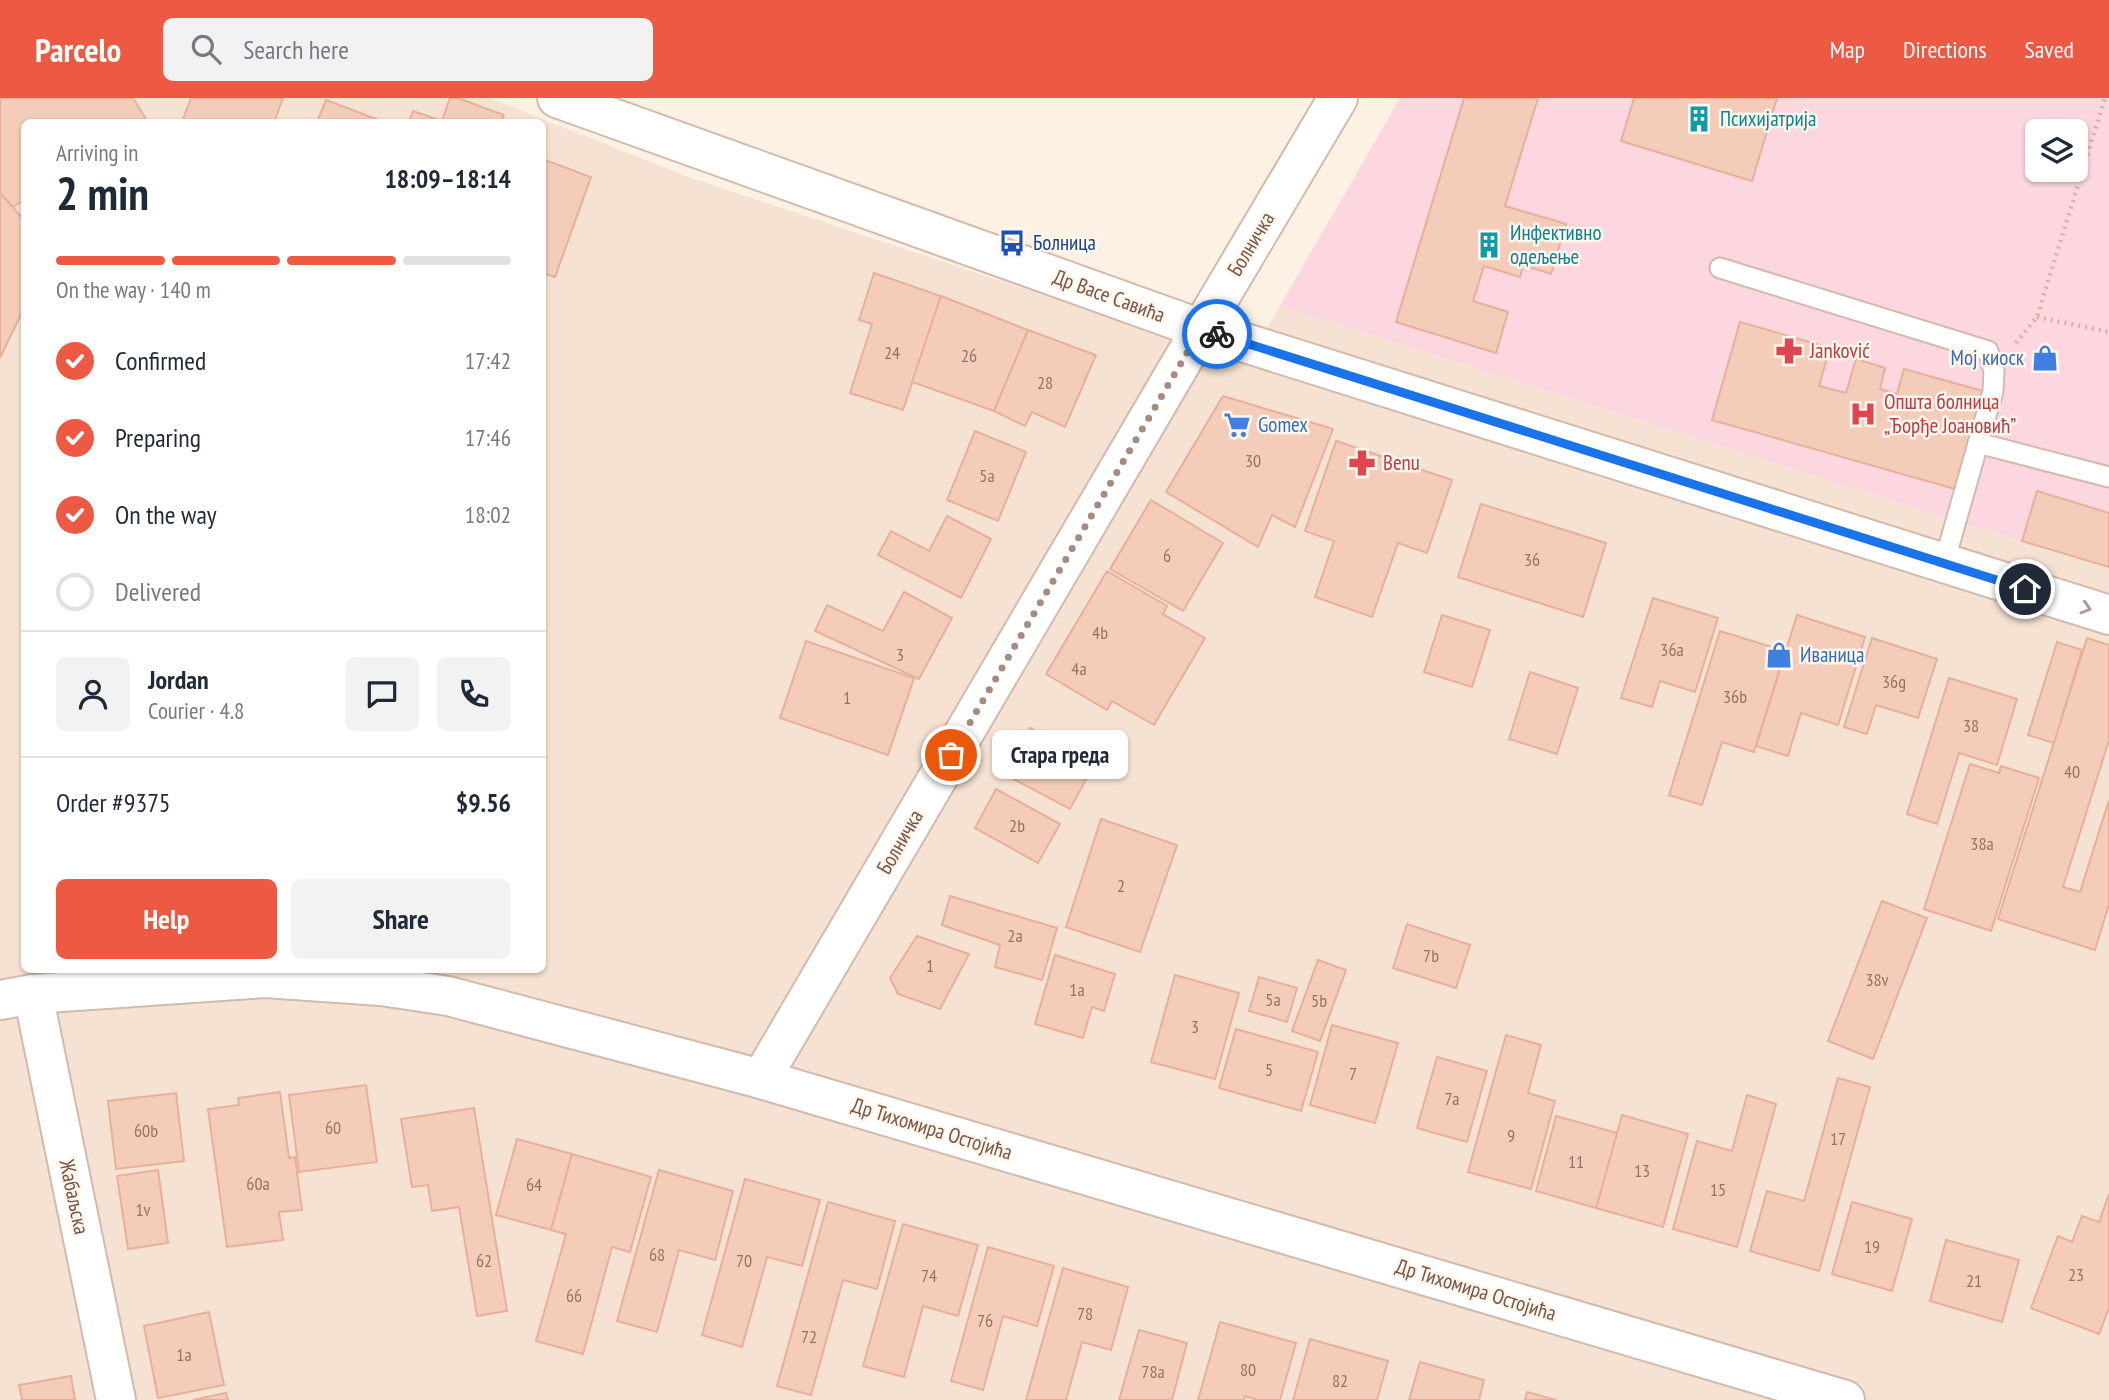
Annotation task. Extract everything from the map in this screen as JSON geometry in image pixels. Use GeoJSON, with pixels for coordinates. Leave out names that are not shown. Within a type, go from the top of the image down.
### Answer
{"type":"FeatureCollection","features":[{"type":"Feature","properties":{"kind":"street","name":"Др Васе Савића"},"geometry":{"type":"LineString","coordinates":[[557,98],[1201,329],[2109,615]]}},
{"type":"Feature","properties":{"kind":"street","name":"Болничка"},"geometry":{"type":"LineString","coordinates":[[761,1079],[1338,98]]}},
{"type":"Feature","properties":{"kind":"street","name":"Др Тихомира Остојића"},"geometry":{"type":"LineString","coordinates":[[17,997],[265,978],[381,986],[448,996],[761,1079],[1846,1400]]}},
{"type":"Feature","properties":{"kind":"street","name":"Жабаљска"},"geometry":{"type":"LineString","coordinates":[[17,997],[116,1400]]}},
{"type":"Feature","properties":{"kind":"lane"},"geometry":{"type":"LineString","coordinates":[[1720,268],[1988,351],[1994,371],[1993,391],[1944,563]]}},
{"type":"Feature","properties":{"kind":"lane"},"geometry":{"type":"LineString","coordinates":[[1978,443],[2109,477]]}},
{"type":"Feature","properties":{"kind":"path"},"geometry":{"type":"LineString","coordinates":[[1994,371],[2037,317],[2105,98]]}},
{"type":"Feature","properties":{"kind":"path"},"geometry":{"type":"LineString","coordinates":[[2037,317],[2109,332]]}},
{"type":"Feature","properties":{"kind":"shaded area"},"geometry":{"type":"Polygon","coordinates":[[[0,98],[489,98],[542,119],[21,119],[21,973],[546,973],[546,121],[691,178],[1248,363],[1280,306],[2109,567],[2109,1400],[0,1400],[0,98]]]}},
{"type":"Feature","properties":{"kind":"shaded area","name":"Општа болница „Ђорђе Јоановић”"},"geometry":{"type":"Polygon","coordinates":[[[1400,98],[2109,98],[2109,567],[1280,306],[1400,98]]]}},
{"type":"Feature","properties":{"kind":"building"},"geometry":{"type":"Polygon","coordinates":[[[0,98],[133,98],[146,119],[21,119],[21,202],[13,207],[0,193],[0,98]]]}},
{"type":"Feature","properties":{"kind":"building"},"geometry":{"type":"Polygon","coordinates":[[[191,98],[283,98],[275,119],[183,119],[191,98]]]}},
{"type":"Feature","properties":{"kind":"building"},"geometry":{"type":"Polygon","coordinates":[[[450,98],[458,98],[504,115],[502,119],[443,119],[450,98]]]}},
{"type":"Feature","properties":{"kind":"building","name":"Инфективно одељење"},"geometry":{"type":"Polygon","coordinates":[[[1464,98],[1538,98],[1505,206],[1566,224],[1551,274],[1523,265],[1520,277],[1484,266],[1473,301],[1508,312],[1496,353],[1396,322],[1464,98]]]}},
{"type":"Feature","properties":{"kind":"building","name":"Психијатрија"},"geometry":{"type":"Polygon","coordinates":[[[1634,98],[1777,98],[1752,181],[1621,141],[1634,98]]]}},
{"type":"Feature","properties":{"kind":"building"},"geometry":{"type":"Polygon","coordinates":[[[326,100],[376,119],[318,119],[326,100]]]}},
{"type":"Feature","properties":{"kind":"building"},"geometry":{"type":"Polygon","coordinates":[[[413,111],[436,119],[410,119],[413,111]]]}},
{"type":"Feature","properties":{"kind":"building"},"geometry":{"type":"Polygon","coordinates":[[[546,160],[591,177],[555,277],[546,274],[546,160]]]}},
{"type":"Feature","properties":{"kind":"building"},"geometry":{"type":"Polygon","coordinates":[[[0,193],[21,217],[21,314],[0,358],[0,193]]]}},
{"type":"Feature","properties":{"kind":"building"},"geometry":{"type":"Polygon","coordinates":[[[874,273],[941,296],[903,410],[850,393],[872,324],[859,320],[874,273]]]}},
{"type":"Feature","properties":{"kind":"building"},"geometry":{"type":"Polygon","coordinates":[[[941,296],[1028,330],[994,411],[912,382],[941,296]]]}},
{"type":"Feature","properties":{"kind":"building"},"geometry":{"type":"Polygon","coordinates":[[[1740,322],[1830,348],[1819,386],[1846,393],[1856,359],[1885,368],[1880,389],[1897,394],[1904,369],[1983,391],[1955,489],[1712,420],[1740,322]]]}},
{"type":"Feature","properties":{"kind":"building"},"geometry":{"type":"Polygon","coordinates":[[[1028,330],[1096,355],[1065,427],[1032,412],[1025,426],[994,411],[1028,330]]]}},
{"type":"Feature","properties":{"kind":"building"},"geometry":{"type":"Polygon","coordinates":[[[1223,396],[1333,429],[1295,527],[1272,515],[1258,547],[1166,492],[1223,396]]]}},
{"type":"Feature","properties":{"kind":"building"},"geometry":{"type":"Polygon","coordinates":[[[975,431],[1026,452],[998,521],[947,500],[975,431]]]}},
{"type":"Feature","properties":{"kind":"building"},"geometry":{"type":"Polygon","coordinates":[[[1336,441],[1452,480],[1427,553],[1398,543],[1372,617],[1315,597],[1334,541],[1305,531],[1336,441]]]}},
{"type":"Feature","properties":{"kind":"building"},"geometry":{"type":"Polygon","coordinates":[[[2037,491],[2109,513],[2109,567],[2022,541],[2037,491]]]}},
{"type":"Feature","properties":{"kind":"building"},"geometry":{"type":"Polygon","coordinates":[[[1151,500],[1223,543],[1183,611],[1110,569],[1151,500]]]}},
{"type":"Feature","properties":{"kind":"building"},"geometry":{"type":"Polygon","coordinates":[[[1481,504],[1606,543],[1583,617],[1458,577],[1481,504]]]}},
{"type":"Feature","properties":{"kind":"building"},"geometry":{"type":"Polygon","coordinates":[[[947,516],[991,539],[961,598],[878,555],[891,531],[929,551],[947,516]]]}},
{"type":"Feature","properties":{"kind":"building"},"geometry":{"type":"Polygon","coordinates":[[[1107,571],[1167,606],[1163,614],[1205,638],[1154,725],[1112,701],[1107,710],[1046,674],[1107,571]]]}},
{"type":"Feature","properties":{"kind":"building"},"geometry":{"type":"Polygon","coordinates":[[[904,592],[952,618],[919,679],[815,631],[827,605],[883,631],[904,592]]]}},
{"type":"Feature","properties":{"kind":"building"},"geometry":{"type":"Polygon","coordinates":[[[1653,598],[1718,618],[1695,692],[1660,681],[1652,707],[1621,698],[1653,598]]]}},
{"type":"Feature","properties":{"kind":"building"},"geometry":{"type":"Polygon","coordinates":[[[1442,615],[1490,630],[1472,687],[1424,672],[1442,615]]]}},
{"type":"Feature","properties":{"kind":"building"},"geometry":{"type":"Polygon","coordinates":[[[1797,615],[1865,637],[1838,725],[1801,713],[1788,756],[1756,746],[1797,615]]]}},
{"type":"Feature","properties":{"kind":"building"},"geometry":{"type":"Polygon","coordinates":[[[1720,631],[1785,651],[1754,752],[1722,742],[1702,805],[1669,795],[1720,631]]]}},
{"type":"Feature","properties":{"kind":"building"},"geometry":{"type":"Polygon","coordinates":[[[1872,638],[1937,659],[1918,718],[1876,705],[1867,734],[1844,727],[1872,638]]]}},
{"type":"Feature","properties":{"kind":"building"},"geometry":{"type":"Polygon","coordinates":[[[2087,638],[2109,645],[2109,740],[2063,887],[2080,892],[2109,800],[2109,904],[2095,950],[1998,919],[2087,638]]]}},
{"type":"Feature","properties":{"kind":"building"},"geometry":{"type":"Polygon","coordinates":[[[806,641],[914,678],[888,755],[780,718],[806,641]]]}},
{"type":"Feature","properties":{"kind":"building"},"geometry":{"type":"Polygon","coordinates":[[[2057,642],[2082,650],[2054,743],[2028,735],[2057,642]]]}},
{"type":"Feature","properties":{"kind":"building"},"geometry":{"type":"Polygon","coordinates":[[[1530,672],[1578,688],[1557,754],[1509,739],[1530,672]]]}},
{"type":"Feature","properties":{"kind":"building"},"geometry":{"type":"Polygon","coordinates":[[[1949,678],[2017,699],[1997,765],[1959,753],[1937,824],[1907,814],[1949,678]]]}},
{"type":"Feature","properties":{"kind":"building"},"geometry":{"type":"Polygon","coordinates":[[[1030,728],[1095,763],[1070,809],[1006,775],[1030,728]]]}},
{"type":"Feature","properties":{"kind":"building"},"geometry":{"type":"Polygon","coordinates":[[[1970,764],[1999,773],[2001,766],[2039,778],[1991,931],[1924,909],[1970,764]]]}},
{"type":"Feature","properties":{"kind":"building"},"geometry":{"type":"Polygon","coordinates":[[[996,789],[1060,824],[1038,863],[975,828],[996,789]]]}},
{"type":"Feature","properties":{"kind":"building"},"geometry":{"type":"Polygon","coordinates":[[[1101,819],[1177,845],[1140,952],[1066,927],[1101,819]]]}},
{"type":"Feature","properties":{"kind":"building"},"geometry":{"type":"Polygon","coordinates":[[[950,896],[1057,928],[1042,980],[995,967],[1000,945],[942,925],[950,896]]]}},
{"type":"Feature","properties":{"kind":"building"},"geometry":{"type":"Polygon","coordinates":[[[1882,901],[1927,918],[1873,1059],[1828,1041],[1882,901]]]}},
{"type":"Feature","properties":{"kind":"building"},"geometry":{"type":"Polygon","coordinates":[[[1407,924],[1470,945],[1456,988],[1393,968],[1407,924]]]}},
{"type":"Feature","properties":{"kind":"building"},"geometry":{"type":"Polygon","coordinates":[[[917,936],[969,954],[940,1009],[898,994],[890,978],[917,936]]]}},
{"type":"Feature","properties":{"kind":"building"},"geometry":{"type":"Polygon","coordinates":[[[1055,955],[1115,974],[1104,1011],[1092,1007],[1083,1038],[1035,1024],[1055,955]]]}},
{"type":"Feature","properties":{"kind":"building"},"geometry":{"type":"Polygon","coordinates":[[[1318,960],[1346,970],[1320,1041],[1292,1031],[1318,960]]]}},
{"type":"Feature","properties":{"kind":"building"},"geometry":{"type":"Polygon","coordinates":[[[1175,975],[1239,993],[1215,1079],[1151,1062],[1175,975]]]}},
{"type":"Feature","properties":{"kind":"building"},"geometry":{"type":"Polygon","coordinates":[[[1259,977],[1297,988],[1287,1022],[1249,1011],[1259,977]]]}},
{"type":"Feature","properties":{"kind":"building"},"geometry":{"type":"Polygon","coordinates":[[[1332,1025],[1398,1043],[1375,1123],[1310,1105],[1332,1025]]]}},
{"type":"Feature","properties":{"kind":"building"},"geometry":{"type":"Polygon","coordinates":[[[1236,1029],[1318,1052],[1301,1111],[1219,1088],[1236,1029]]]}},
{"type":"Feature","properties":{"kind":"building"},"geometry":{"type":"Polygon","coordinates":[[[1506,1035],[1541,1045],[1528,1093],[1555,1101],[1531,1189],[1468,1172],[1506,1035]]]}},
{"type":"Feature","properties":{"kind":"building"},"geometry":{"type":"Polygon","coordinates":[[[1437,1057],[1487,1071],[1467,1142],[1417,1128],[1437,1057]]]}},
{"type":"Feature","properties":{"kind":"building"},"geometry":{"type":"Polygon","coordinates":[[[1838,1078],[1870,1087],[1819,1271],[1750,1251],[1767,1191],[1804,1201],[1838,1078]]]}},
{"type":"Feature","properties":{"kind":"building"},"geometry":{"type":"Polygon","coordinates":[[[366,1085],[377,1162],[299,1172],[289,1095],[366,1085]]]}},
{"type":"Feature","properties":{"kind":"building"},"geometry":{"type":"Polygon","coordinates":[[[280,1092],[289,1158],[295,1157],[302,1210],[279,1212],[283,1240],[227,1247],[208,1109],[239,1105],[238,1098],[280,1092]]]}},
{"type":"Feature","properties":{"kind":"building"},"geometry":{"type":"Polygon","coordinates":[[[176,1093],[184,1161],[116,1169],[108,1101],[176,1093]]]}},
{"type":"Feature","properties":{"kind":"building"},"geometry":{"type":"Polygon","coordinates":[[[1747,1095],[1776,1104],[1737,1247],[1673,1229],[1697,1141],[1732,1151],[1747,1095]]]}},
{"type":"Feature","properties":{"kind":"building"},"geometry":{"type":"Polygon","coordinates":[[[474,1108],[507,1311],[477,1316],[459,1207],[432,1211],[428,1185],[412,1187],[401,1119],[474,1108]]]}},
{"type":"Feature","properties":{"kind":"building"},"geometry":{"type":"Polygon","coordinates":[[[1622,1115],[1688,1134],[1663,1227],[1596,1208],[1622,1115]]]}},
{"type":"Feature","properties":{"kind":"building"},"geometry":{"type":"Polygon","coordinates":[[[1556,1116],[1617,1133],[1596,1208],[1536,1191],[1556,1116]]]}},
{"type":"Feature","properties":{"kind":"building"},"geometry":{"type":"Polygon","coordinates":[[[517,1139],[572,1154],[551,1230],[496,1215],[517,1139]]]}},
{"type":"Feature","properties":{"kind":"building"},"geometry":{"type":"Polygon","coordinates":[[[572,1154],[651,1177],[630,1252],[612,1247],[583,1354],[536,1341],[566,1234],[551,1230],[572,1154]]]}},
{"type":"Feature","properties":{"kind":"building"},"geometry":{"type":"Polygon","coordinates":[[[158,1170],[168,1243],[128,1249],[117,1176],[158,1170]]]}},
{"type":"Feature","properties":{"kind":"building"},"geometry":{"type":"Polygon","coordinates":[[[659,1170],[733,1191],[715,1260],[679,1250],[657,1332],[617,1321],[659,1170]]]}},
{"type":"Feature","properties":{"kind":"building"},"geometry":{"type":"Polygon","coordinates":[[[745,1179],[820,1200],[802,1266],[767,1257],[742,1347],[702,1335],[745,1179]]]}},
{"type":"Feature","properties":{"kind":"building"},"geometry":{"type":"Polygon","coordinates":[[[2109,1194],[2109,1308],[2099,1334],[2031,1308],[2058,1236],[2072,1242],[2082,1216],[2099,1222],[2109,1194]]]}},
{"type":"Feature","properties":{"kind":"building"},"geometry":{"type":"Polygon","coordinates":[[[828,1202],[895,1221],[877,1289],[843,1280],[811,1395],[777,1386],[828,1202]]]}},
{"type":"Feature","properties":{"kind":"building"},"geometry":{"type":"Polygon","coordinates":[[[1852,1202],[1912,1219],[1892,1291],[1832,1274],[1852,1202]]]}},
{"type":"Feature","properties":{"kind":"building"},"geometry":{"type":"Polygon","coordinates":[[[903,1224],[978,1245],[958,1316],[923,1306],[904,1377],[863,1366],[903,1224]]]}},
{"type":"Feature","properties":{"kind":"building"},"geometry":{"type":"Polygon","coordinates":[[[1946,1240],[2019,1260],[2002,1322],[1930,1301],[1946,1240]]]}},
{"type":"Feature","properties":{"kind":"building"},"geometry":{"type":"Polygon","coordinates":[[[988,1247],[1054,1266],[1037,1326],[1003,1316],[983,1390],[951,1381],[988,1247]]]}},
{"type":"Feature","properties":{"kind":"building"},"geometry":{"type":"Polygon","coordinates":[[[1063,1268],[1128,1287],[1111,1350],[1082,1342],[1066,1400],[1026,1400],[1063,1268]]]}},
{"type":"Feature","properties":{"kind":"building"},"geometry":{"type":"Polygon","coordinates":[[[209,1312],[224,1385],[158,1398],[144,1326],[209,1312]]]}},
{"type":"Feature","properties":{"kind":"building"},"geometry":{"type":"Polygon","coordinates":[[[1220,1322],[1296,1343],[1280,1400],[1257,1400],[1245,1396],[1244,1400],[1198,1400],[1220,1322]]]}},
{"type":"Feature","properties":{"kind":"building"},"geometry":{"type":"Polygon","coordinates":[[[1139,1330],[1187,1343],[1172,1400],[1119,1400],[1139,1330]]]}},
{"type":"Feature","properties":{"kind":"building"},"geometry":{"type":"Polygon","coordinates":[[[1310,1339],[1388,1361],[1377,1400],[1293,1400],[1310,1339]]]}},
{"type":"Feature","properties":{"kind":"building"},"geometry":{"type":"Polygon","coordinates":[[[1420,1362],[1484,1380],[1479,1400],[1409,1400],[1420,1362]]]}},
{"type":"Feature","properties":{"kind":"building"},"geometry":{"type":"Polygon","coordinates":[[[71,1376],[75,1400],[22,1400],[19,1385],[71,1376]]]}},
{"type":"Feature","properties":{"kind":"building"},"geometry":{"type":"Polygon","coordinates":[[[1527,1392],[1556,1400],[1525,1400],[1527,1392]]]}},
{"type":"Feature","properties":{"kind":"building"},"geometry":{"type":"Polygon","coordinates":[[[226,1393],[228,1400],[193,1400],[226,1393]]]}},
{"type":"Feature","properties":{"kind":"way so far"},"geometry":{"type":"LineString","coordinates":[[951,755],[1201,329],[1217,334]]}},
{"type":"Feature","properties":{"kind":"place","name":"Психијатрија"},"geometry":{"type":"Point","coordinates":[1699,119]}},
{"type":"Feature","properties":{"kind":"place","name":"Болница"},"geometry":{"type":"Point","coordinates":[1012,243]}},
{"type":"Feature","properties":{"kind":"place","name":"Инфективно одељење"},"geometry":{"type":"Point","coordinates":[1489,245]}},
{"type":"Feature","properties":{"kind":"place","name":"Janković"},"geometry":{"type":"Point","coordinates":[1789,351]}},
{"type":"Feature","properties":{"kind":"place","name":"Мој киоск"},"geometry":{"type":"Point","coordinates":[2045,358]}},
{"type":"Feature","properties":{"kind":"place","name":"Општа болница „Ђорђе Јоановић”"},"geometry":{"type":"Point","coordinates":[1863,414]}},
{"type":"Feature","properties":{"kind":"place","name":"Gomex"},"geometry":{"type":"Point","coordinates":[1237,425]}},
{"type":"Feature","properties":{"kind":"place","name":"Benu"},"geometry":{"type":"Point","coordinates":[1362,463]}},
{"type":"Feature","properties":{"kind":"place","name":"Иваница"},"geometry":{"type":"Point","coordinates":[1779,655]}},
{"type":"Feature","properties":{"kind":"place","name":"Стара греда"},"geometry":{"type":"Point","coordinates":[951,755]}},
{"type":"Feature","properties":{"kind":"route"},"geometry":{"type":"LineString","coordinates":[[1217,334],[2025,589]]}}]}
